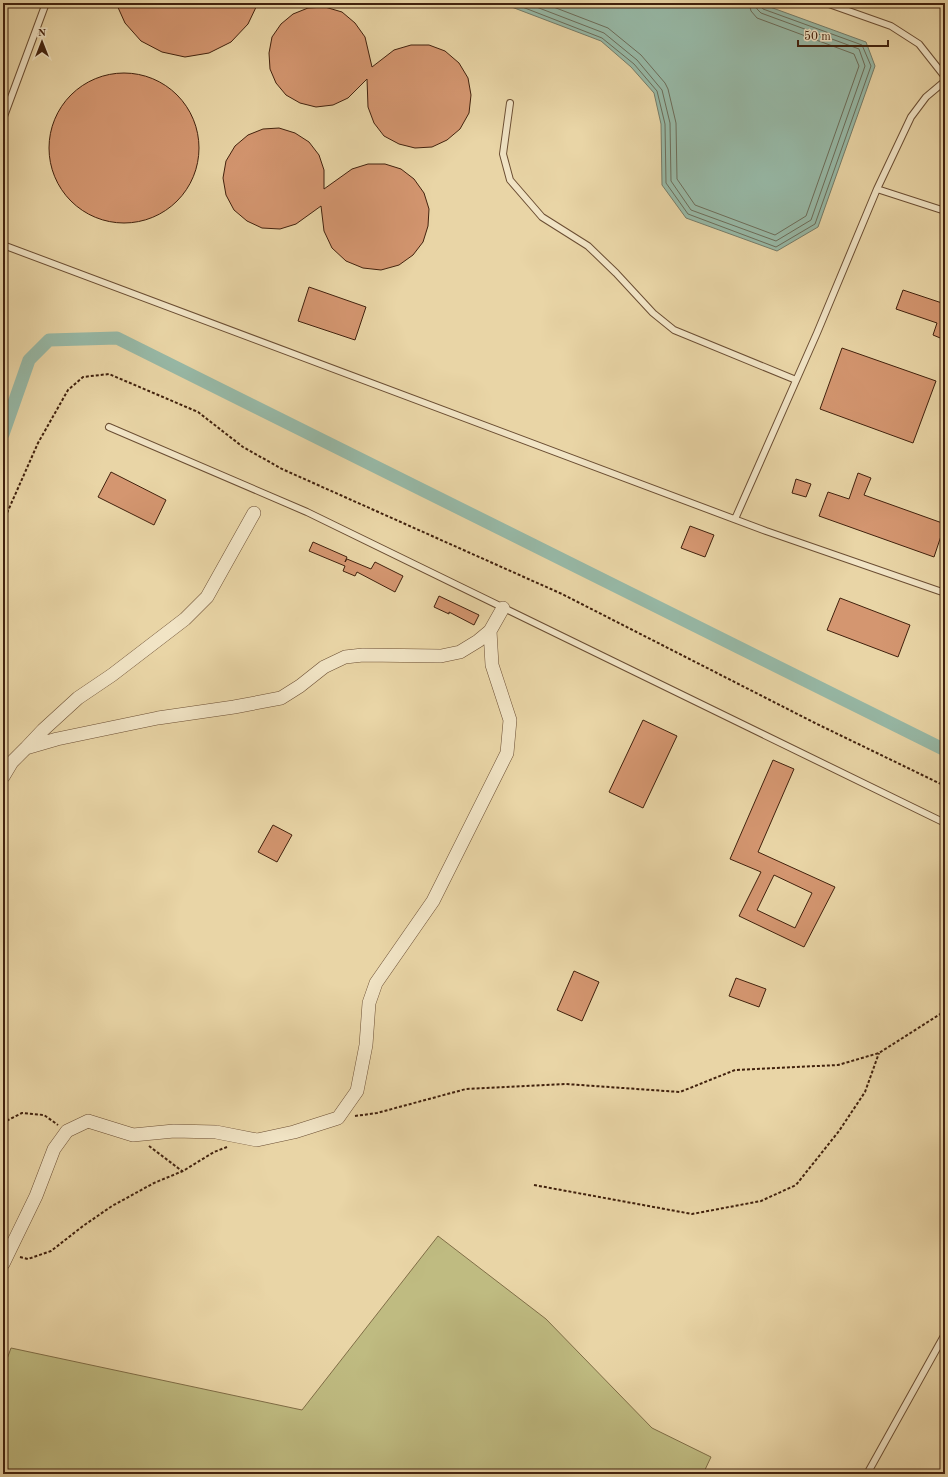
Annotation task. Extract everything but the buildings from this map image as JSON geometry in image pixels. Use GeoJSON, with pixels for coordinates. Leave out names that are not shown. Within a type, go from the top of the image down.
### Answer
{"type":"FeatureCollection","features":[{"type":"Feature","properties":{"kind":"street"},"geometry":{"type":"LineString","coordinates":[[3,777],[12,762],[43,730],[78,698],[112,675],[185,619],[207,597],[254,513]]}},
{"type":"Feature","properties":{"kind":"street"},"geometry":{"type":"LineString","coordinates":[[26,748],[57,738],[158,718],[234,707],[281,698],[300,686],[324,667],[345,657],[363,655],[441,656],[460,652],[478,641],[490,631],[502,608]]}},
{"type":"Feature","properties":{"kind":"street"},"geometry":{"type":"LineString","coordinates":[[5,1260],[36,1196],[54,1149],[67,1131],[88,1121],[134,1135],[174,1131],[216,1132],[257,1140],[294,1132],[338,1118],[357,1091],[366,1045],[369,1002],[376,983],[433,901],[507,753],[510,720],[492,665],[490,631]]}},
{"type":"Feature","properties":{"kind":"lane"},"geometry":{"type":"LineString","coordinates":[[3,119],[46,3]]}},
{"type":"Feature","properties":{"kind":"lane"},"geometry":{"type":"LineString","coordinates":[[826,3],[891,26],[919,44],[945,77]]}},
{"type":"Feature","properties":{"kind":"lane"},"geometry":{"type":"LineString","coordinates":[[735,520],[877,189],[911,117],[926,97],[945,82]]}},
{"type":"Feature","properties":{"kind":"lane"},"geometry":{"type":"LineString","coordinates":[[510,103],[504,154],[510,180],[542,217],[588,246],[616,273],[653,313],[674,330],[796,380]]}},
{"type":"Feature","properties":{"kind":"lane"},"geometry":{"type":"LineString","coordinates":[[877,189],[945,211]]}},
{"type":"Feature","properties":{"kind":"lane"},"geometry":{"type":"LineString","coordinates":[[3,245],[735,520],[945,593]]}},
{"type":"Feature","properties":{"kind":"lane"},"geometry":{"type":"LineString","coordinates":[[109,427],[307,512],[945,823]]}},
{"type":"Feature","properties":{"kind":"lane"},"geometry":{"type":"LineString","coordinates":[[867,1474],[945,1334]]}},
{"type":"Feature","properties":{"kind":"path"},"geometry":{"type":"LineString","coordinates":[[3,522],[38,443],[68,390],[83,377],[109,374],[198,412],[243,446],[282,468],[562,594],[816,723],[945,786]]}},
{"type":"Feature","properties":{"kind":"path"},"geometry":{"type":"LineString","coordinates":[[338,1118],[376,1113],[466,1089],[566,1084],[680,1092],[735,1070],[838,1065],[879,1053],[945,1011]]}},
{"type":"Feature","properties":{"kind":"path"},"geometry":{"type":"LineString","coordinates":[[534,1185],[692,1214],[760,1201],[796,1186],[839,1131],[865,1092],[879,1053]]}},
{"type":"Feature","properties":{"kind":"path"},"geometry":{"type":"LineString","coordinates":[[3,1124],[22,1113],[44,1115],[67,1131]]}},
{"type":"Feature","properties":{"kind":"path"},"geometry":{"type":"LineString","coordinates":[[134,1135],[183,1171]]}},
{"type":"Feature","properties":{"kind":"path"},"geometry":{"type":"LineString","coordinates":[[5,1260],[28,1259],[51,1250],[112,1206],[154,1183],[183,1171],[214,1152],[229,1147]]}},
{"type":"Feature","properties":{"kind":"shaded area"},"geometry":{"type":"Polygon","coordinates":[[[438,1236],[546,1319],[652,1428],[711,1457],[703,1474],[3,1474],[3,1370],[11,1348],[302,1410],[438,1236]]]}},
{"type":"Feature","properties":{"kind":"water"},"geometry":{"type":"Polygon","coordinates":[[[501,3],[759,3],[866,42],[875,66],[818,227],[777,251],[686,218],[662,185],[661,124],[654,93],[631,67],[601,41],[501,3]]]}},
{"type":"Feature","properties":{"kind":"waterway"},"geometry":{"type":"LineString","coordinates":[[3,434],[29,360],[49,340],[117,338],[945,750]]}}]}
